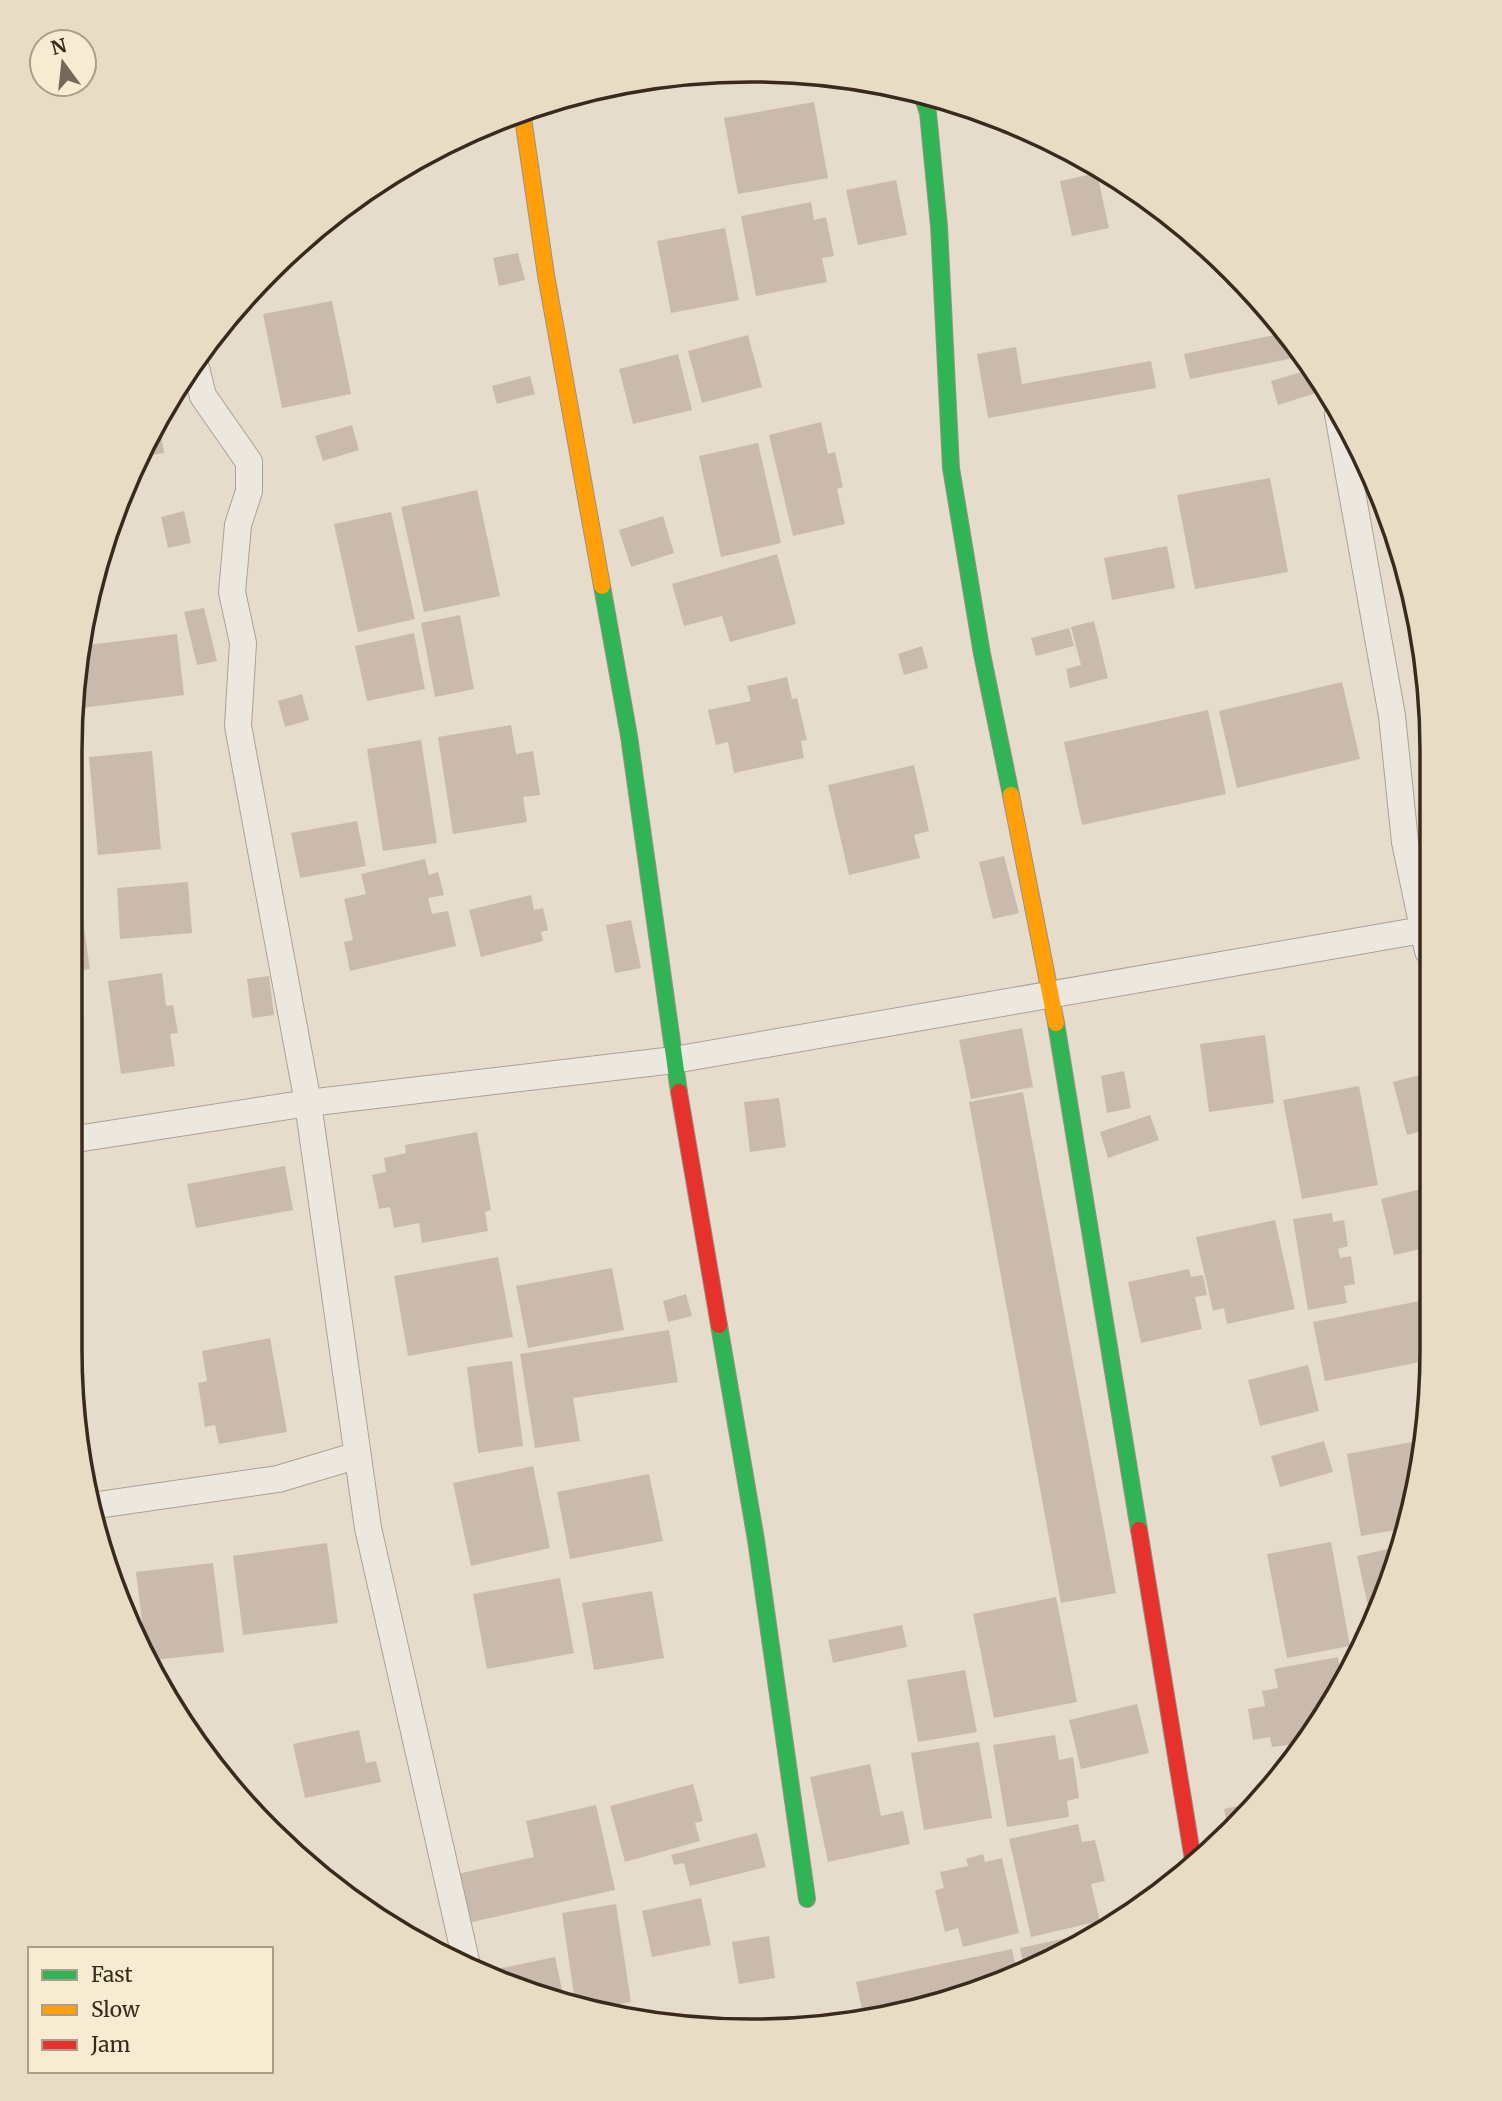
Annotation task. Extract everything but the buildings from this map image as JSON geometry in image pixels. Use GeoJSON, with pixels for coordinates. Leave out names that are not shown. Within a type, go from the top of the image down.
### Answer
{"type":"FeatureCollection","features":[{"type":"Feature","properties":{"kind":"street"},"geometry":{"type":"LineString","coordinates":[[925,105],[939,226],[951,467],[982,654],[1051,993],[1192,1853]]}},
{"type":"Feature","properties":{"kind":"street"},"geometry":{"type":"LineString","coordinates":[[524,123],[546,275],[629,736],[674,1060],[756,1540],[807,1899]]}},
{"type":"Feature","properties":{"kind":"street"},"geometry":{"type":"LineString","coordinates":[[198,375],[203,396],[249,462],[249,491],[238,525],[232,592],[243,643],[239,726],[308,1103],[355,1456],[373,1555],[465,1954]]}},
{"type":"Feature","properties":{"kind":"street"},"geometry":{"type":"LineString","coordinates":[[1343,440],[1392,716],[1405,842],[1420,909]]}},
{"type":"Feature","properties":{"kind":"street"},"geometry":{"type":"LineString","coordinates":[[82,1138],[308,1103],[674,1060],[1051,993],[1420,937]]}},
{"type":"Feature","properties":{"kind":"street"},"geometry":{"type":"LineString","coordinates":[[101,1505],[278,1479],[355,1456]]}},
{"type":"Feature","properties":{"kind":"traffic: fast"},"geometry":{"type":"LineString","coordinates":[[925,105],[939,226],[951,468],[982,654],[1011,795]]}},
{"type":"Feature","properties":{"kind":"traffic: fast"},"geometry":{"type":"LineString","coordinates":[[602,586],[629,736],[679,1092]]}},
{"type":"Feature","properties":{"kind":"traffic: fast"},"geometry":{"type":"LineString","coordinates":[[1056,1023],[1139,1530]]}},
{"type":"Feature","properties":{"kind":"traffic: fast"},"geometry":{"type":"LineString","coordinates":[[719,1325],[756,1540],[807,1899]]}},
{"type":"Feature","properties":{"kind":"traffic: slow"},"geometry":{"type":"LineString","coordinates":[[524,123],[546,275],[602,586]]}},
{"type":"Feature","properties":{"kind":"traffic: slow"},"geometry":{"type":"LineString","coordinates":[[1011,795],[1056,1023]]}},
{"type":"Feature","properties":{"kind":"traffic: jam"},"geometry":{"type":"LineString","coordinates":[[679,1092],[719,1325]]}},
{"type":"Feature","properties":{"kind":"traffic: jam"},"geometry":{"type":"LineString","coordinates":[[1139,1530],[1192,1853]]}}]}
